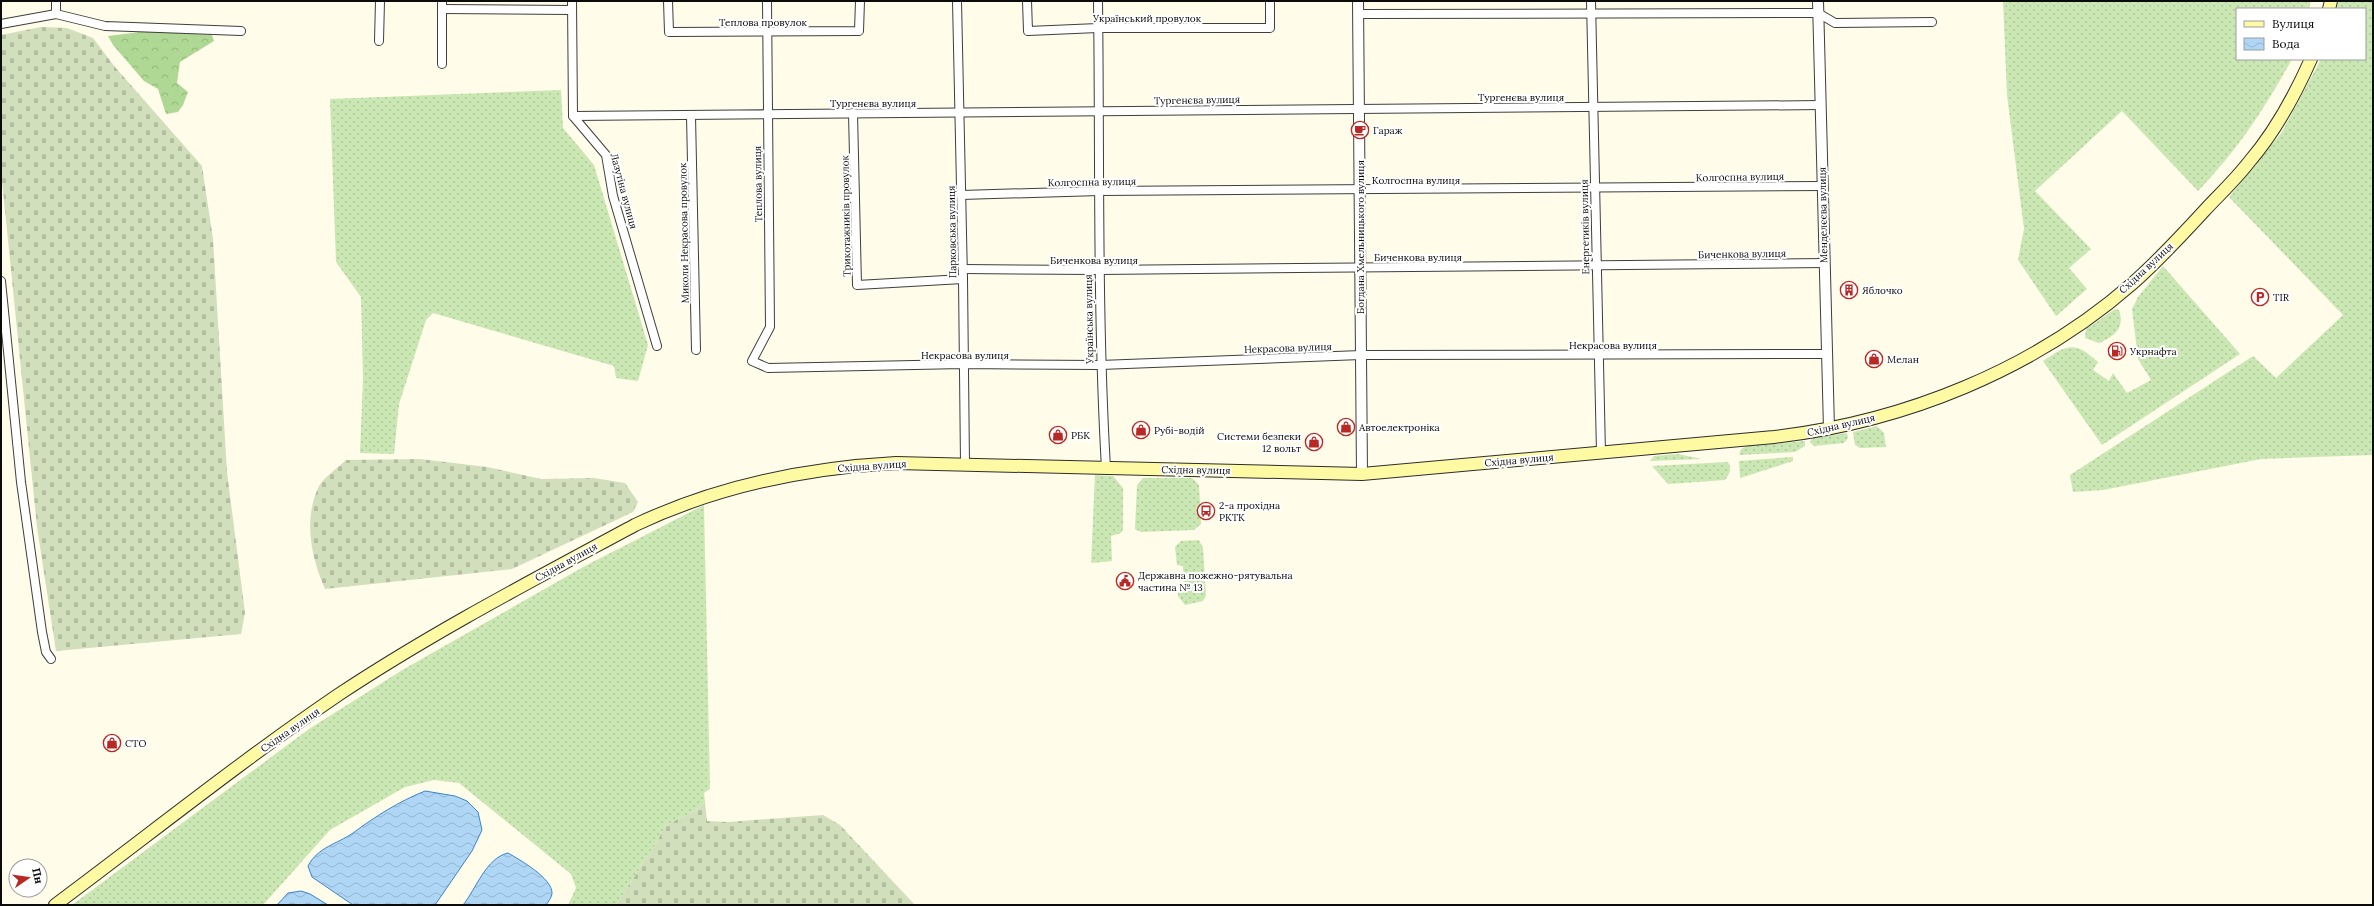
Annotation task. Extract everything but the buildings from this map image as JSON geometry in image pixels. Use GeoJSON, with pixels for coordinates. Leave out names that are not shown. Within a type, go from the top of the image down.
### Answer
{"type":"FeatureCollection","features":[{"type":"Feature","properties":{"kind":"main road","name":"Східна вулиця"},"geometry":{"type":"LineString","coordinates":[[55,905],[262,750],[338,696],[409,651],[635,525],[667,510],[710,494],[787,475],[853,465],[965,464],[1362,474],[1774,438],[1829,429],[1908,409],[1968,386],[2021,360],[2084,320],[2133,283],[2176,240],[2250,161],[2286,108],[2310,60]]}},
{"type":"Feature","properties":{"kind":"street"},"geometry":{"type":"LineString","coordinates":[[56,1],[56,14]]}},
{"type":"Feature","properties":{"kind":"street"},"geometry":{"type":"LineString","coordinates":[[379,41],[380,1]]}},
{"type":"Feature","properties":{"kind":"street","name":"Теплова провулок"},"geometry":{"type":"LineString","coordinates":[[668,1],[669,32],[859,31],[860,1]]}},
{"type":"Feature","properties":{"kind":"street","name":"Теплова вулиця"},"geometry":{"type":"LineString","coordinates":[[752,361],[770,327],[767,1]]}},
{"type":"Feature","properties":{"kind":"street","name":"Парковська вулиця"},"geometry":{"type":"LineString","coordinates":[[957,1],[963,269],[965,464]]}},
{"type":"Feature","properties":{"kind":"street","name":"Український провулок"},"geometry":{"type":"LineString","coordinates":[[1027,1],[1028,30],[1098,28],[1270,28],[1270,1]]}},
{"type":"Feature","properties":{"kind":"street","name":"Українська вулиця"},"geometry":{"type":"LineString","coordinates":[[1098,1],[1100,191],[1098,270],[1100,365],[1106,468]]}},
{"type":"Feature","properties":{"kind":"street","name":"Богдана Хмельницького вулиця"},"geometry":{"type":"LineString","coordinates":[[1358,1],[1362,474]]}},
{"type":"Feature","properties":{"kind":"street","name":"Енергетиків вулиця"},"geometry":{"type":"LineString","coordinates":[[1591,1],[1592,107],[1601,453]]}},
{"type":"Feature","properties":{"kind":"street","name":"Менделєєва вулиця"},"geometry":{"type":"LineString","coordinates":[[1818,1],[1829,429]]}},
{"type":"Feature","properties":{"kind":"street"},"geometry":{"type":"LineString","coordinates":[[442,64],[442,5],[572,5],[573,116]]}},
{"type":"Feature","properties":{"kind":"street"},"geometry":{"type":"LineString","coordinates":[[1358,14],[1591,12],[1818,13],[1835,23],[1932,22]]}},
{"type":"Feature","properties":{"kind":"street"},"geometry":{"type":"LineString","coordinates":[[1,24],[56,14],[105,26],[240,31]]}},
{"type":"Feature","properties":{"kind":"street","name":"Тургенєва вулиця"},"geometry":{"type":"LineString","coordinates":[[573,116],[1821,105]]}},
{"type":"Feature","properties":{"kind":"street","name":"Трикотажників провулок"},"geometry":{"type":"LineString","coordinates":[[853,113],[857,284],[963,279]]}},
{"type":"Feature","properties":{"kind":"street","name":"Лазутіна вулиця"},"geometry":{"type":"LineString","coordinates":[[573,116],[606,155],[613,196],[657,346]]}},
{"type":"Feature","properties":{"kind":"street","name":"Миколи Некрасова провулок"},"geometry":{"type":"LineString","coordinates":[[692,116],[696,350]]}},
{"type":"Feature","properties":{"kind":"street","name":"Колгоспна вулиця"},"geometry":{"type":"LineString","coordinates":[[961,195],[1100,191],[1594,189],[1823,186]]}},
{"type":"Feature","properties":{"kind":"street","name":"Биченкова вулиця"},"geometry":{"type":"LineString","coordinates":[[963,269],[1098,270],[1825,263]]}},
{"type":"Feature","properties":{"kind":"street"},"geometry":{"type":"LineString","coordinates":[[1,281],[21,482],[42,632],[46,652],[51,659]]}},
{"type":"Feature","properties":{"kind":"street","name":"Некрасова вулиця"},"geometry":{"type":"LineString","coordinates":[[752,361],[768,368],[963,364],[1100,365],[1361,355],[1827,354]]}},
{"type":"Feature","properties":{"kind":"green space"},"geometry":{"type":"Polygon","coordinates":[[[2003,1],[2311,1],[2309,8],[2236,8],[2236,60],[2291,60],[2261,112],[2238,145],[2198,191],[2122,111],[2035,191],[2091,249],[2069,268],[2087,289],[2056,316],[2018,260],[2024,229],[2007,95],[2003,1]]]}},
{"type":"Feature","properties":{"kind":"green space"},"geometry":{"type":"Polygon","coordinates":[[[2339,1],[2373,1],[2373,455],[2261,459],[2103,490],[2073,492],[2070,475],[2253,356],[2276,378],[2343,315],[2229,197],[2282,132],[2320,60],[2366,60],[2366,8],[2336,8],[2339,1]]]}},
{"type":"Feature","properties":{"kind":"green space"},"geometry":{"type":"Polygon","coordinates":[[[41,27],[67,28],[93,38],[115,67],[202,166],[213,239],[227,472],[245,613],[241,634],[56,651],[37,527],[1,171],[1,35],[41,27]]]}},
{"type":"Feature","properties":{"kind":"green space"},"geometry":{"type":"Polygon","coordinates":[[[148,31],[212,35],[214,41],[180,62],[177,83],[188,92],[183,105],[178,112],[166,114],[158,89],[144,81],[113,45],[108,36],[148,31]]]}},
{"type":"Feature","properties":{"kind":"green space"},"geometry":{"type":"Polygon","coordinates":[[[561,90],[563,128],[594,165],[648,345],[638,381],[616,378],[614,366],[433,313],[426,320],[399,404],[394,454],[360,453],[363,379],[361,297],[336,262],[330,99],[561,90]]]}},
{"type":"Feature","properties":{"kind":"green space"},"geometry":{"type":"Polygon","coordinates":[[[2163,266],[2240,354],[2102,445],[2043,361],[2065,348],[2077,348],[2090,355],[2098,362],[2093,370],[2109,381],[2113,373],[2127,393],[2151,380],[2138,359],[2132,309],[2138,297],[2163,266]]]}},
{"type":"Feature","properties":{"kind":"green space"},"geometry":{"type":"Polygon","coordinates":[[[2115,309],[2119,310],[2121,322],[2120,327],[2114,334],[2099,343],[2085,338],[2086,329],[2115,309]]]}},
{"type":"Feature","properties":{"kind":"green space"},"geometry":{"type":"Polygon","coordinates":[[[1877,426],[1884,433],[1886,447],[1860,448],[1855,445],[1853,432],[1877,426]]]}},
{"type":"Feature","properties":{"kind":"green space"},"geometry":{"type":"Polygon","coordinates":[[[1847,433],[1848,438],[1844,443],[1814,446],[1810,442],[1812,438],[1847,433]]]}},
{"type":"Feature","properties":{"kind":"green space"},"geometry":{"type":"Polygon","coordinates":[[[1805,441],[1805,446],[1795,452],[1739,455],[1741,449],[1747,446],[1805,441]]]}},
{"type":"Feature","properties":{"kind":"green space"},"geometry":{"type":"Polygon","coordinates":[[[1678,454],[1701,459],[1650,461],[1654,456],[1678,454]]]}},
{"type":"Feature","properties":{"kind":"green space"},"geometry":{"type":"Polygon","coordinates":[[[1793,457],[1793,461],[1740,478],[1739,461],[1793,457]]]}},
{"type":"Feature","properties":{"kind":"green space"},"geometry":{"type":"Polygon","coordinates":[[[420,459],[487,467],[541,479],[594,478],[625,483],[638,502],[633,512],[512,569],[325,589],[316,564],[310,525],[314,499],[321,483],[346,460],[420,459]]]}},
{"type":"Feature","properties":{"kind":"green space"},"geometry":{"type":"Polygon","coordinates":[[[1728,462],[1730,471],[1725,480],[1668,484],[1652,466],[1728,462]]]}},
{"type":"Feature","properties":{"kind":"green space"},"geometry":{"type":"Polygon","coordinates":[[[1095,475],[1113,476],[1123,488],[1123,529],[1121,533],[1111,536],[1112,561],[1091,563],[1095,475]]]}},
{"type":"Feature","properties":{"kind":"green space"},"geometry":{"type":"Polygon","coordinates":[[[1143,478],[1192,478],[1199,485],[1201,524],[1194,530],[1141,532],[1135,529],[1137,485],[1143,478]]]}},
{"type":"Feature","properties":{"kind":"green space"},"geometry":{"type":"Polygon","coordinates":[[[704,505],[710,789],[704,793],[704,803],[697,810],[666,825],[655,845],[616,905],[568,905],[576,888],[571,874],[459,783],[434,780],[405,787],[330,830],[263,905],[72,905],[309,729],[404,669],[585,566],[704,505]]]}},
{"type":"Feature","properties":{"kind":"green space"},"geometry":{"type":"Polygon","coordinates":[[[1199,540],[1203,548],[1206,596],[1203,601],[1185,605],[1178,596],[1178,592],[1184,591],[1183,566],[1177,565],[1175,547],[1181,541],[1199,540]]]}},
{"type":"Feature","properties":{"kind":"green space"},"geometry":{"type":"Polygon","coordinates":[[[704,793],[707,821],[728,822],[823,815],[840,825],[915,905],[616,905],[655,845],[666,825],[697,810],[704,803],[704,793]]]}},
{"type":"Feature","properties":{"kind":"water"},"geometry":{"type":"Polygon","coordinates":[[[425,791],[455,796],[467,801],[478,812],[482,830],[472,851],[435,905],[353,905],[312,877],[308,866],[322,850],[347,837],[388,810],[425,791]]]}},
{"type":"Feature","properties":{"kind":"water"},"geometry":{"type":"Polygon","coordinates":[[[508,853],[534,870],[547,881],[551,887],[552,893],[551,898],[546,905],[463,905],[488,867],[500,856],[508,853]]]}},
{"type":"Feature","properties":{"kind":"water"},"geometry":{"type":"Polygon","coordinates":[[[301,891],[310,894],[328,905],[277,905],[288,893],[301,891]]]}},
{"type":"Feature","properties":{"kind":"place","name":"Гараж"},"geometry":{"type":"Point","coordinates":[1360,130]}},
{"type":"Feature","properties":{"kind":"place","name":"Яблочко"},"geometry":{"type":"Point","coordinates":[1849,290]}},
{"type":"Feature","properties":{"kind":"place","name":"TIR"},"geometry":{"type":"Point","coordinates":[2260,297]}},
{"type":"Feature","properties":{"kind":"place","name":"Укрнафта"},"geometry":{"type":"Point","coordinates":[2117,351]}},
{"type":"Feature","properties":{"kind":"place","name":"Мелан"},"geometry":{"type":"Point","coordinates":[1874,359]}},
{"type":"Feature","properties":{"kind":"place","name":"Автоелектроніка"},"geometry":{"type":"Point","coordinates":[1346,427]}},
{"type":"Feature","properties":{"kind":"place","name":"Рубі-водій"},"geometry":{"type":"Point","coordinates":[1141,430]}},
{"type":"Feature","properties":{"kind":"place","name":"РБК"},"geometry":{"type":"Point","coordinates":[1058,435]}},
{"type":"Feature","properties":{"kind":"place","name":"Системи безпеки 12 вольт"},"geometry":{"type":"Point","coordinates":[1314,442]}},
{"type":"Feature","properties":{"kind":"place","name":"2-а прохідна РКТК"},"geometry":{"type":"Point","coordinates":[1206,511]}},
{"type":"Feature","properties":{"kind":"place","name":"Державна пожежно-рятувальна частина № 13"},"geometry":{"type":"Point","coordinates":[1125,581]}},
{"type":"Feature","properties":{"kind":"place","name":"СТО"},"geometry":{"type":"Point","coordinates":[112,743]}}]}
